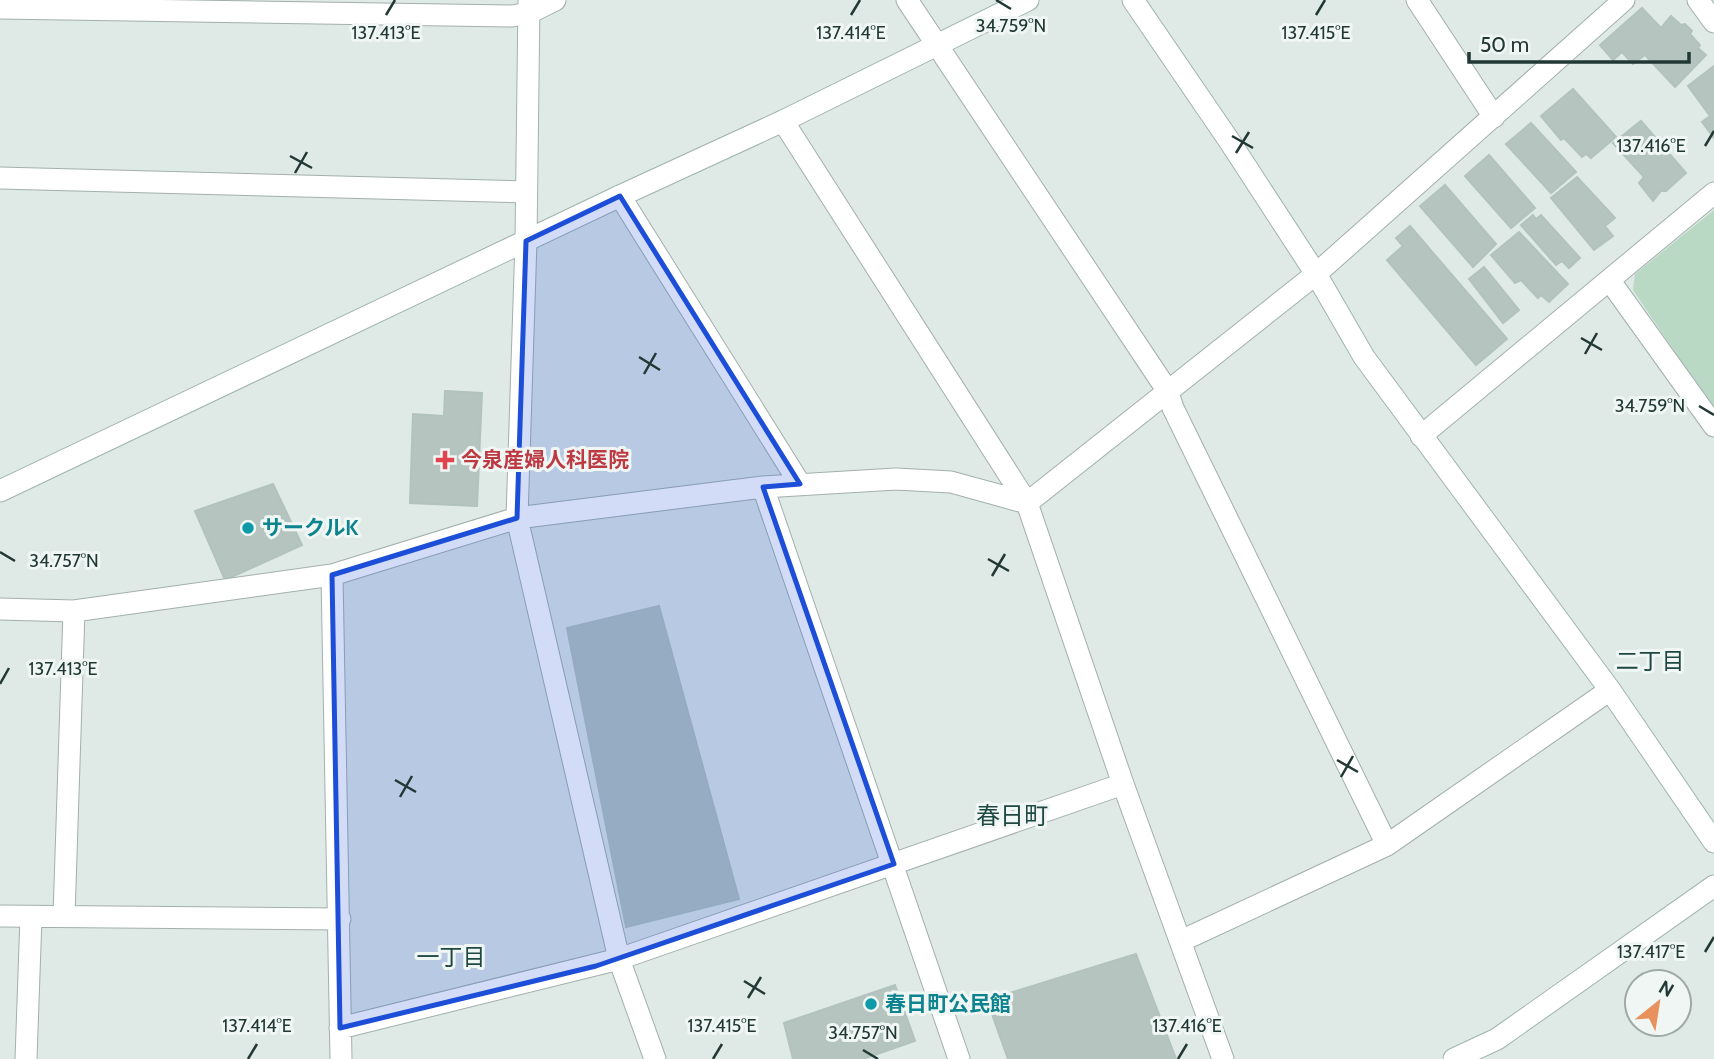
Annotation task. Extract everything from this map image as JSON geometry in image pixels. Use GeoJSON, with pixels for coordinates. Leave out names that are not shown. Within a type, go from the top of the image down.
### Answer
{"type":"FeatureCollection","features":[{"type":"Feature","properties":{"kind":"street"},"geometry":{"type":"LineString","coordinates":[[0,8],[512,16],[529,6],[555,0]]}},
{"type":"Feature","properties":{"kind":"street"},"geometry":{"type":"LineString","coordinates":[[907,0],[1167,390],[1173,408],[1387,845]]}},
{"type":"Feature","properties":{"kind":"street"},"geometry":{"type":"LineString","coordinates":[[0,491],[783,121],[936,43],[1028,0]]}},
{"type":"Feature","properties":{"kind":"street"},"geometry":{"type":"LineString","coordinates":[[1133,0],[1316,274],[1364,357],[1610,690],[1714,842]]}},
{"type":"Feature","properties":{"kind":"street"},"geometry":{"type":"LineString","coordinates":[[1417,0],[1494,117]]}},
{"type":"Feature","properties":{"kind":"street"},"geometry":{"type":"LineString","coordinates":[[1027,503],[1316,274],[1624,0]]}},
{"type":"Feature","properties":{"kind":"street"},"geometry":{"type":"LineString","coordinates":[[1698,0],[1714,22]]}},
{"type":"Feature","properties":{"kind":"street"},"geometry":{"type":"LineString","coordinates":[[529,6],[526,241],[517,518],[619,959],[655,1059]]}},
{"type":"Feature","properties":{"kind":"street"},"geometry":{"type":"LineString","coordinates":[[783,121],[1027,503],[1123,784],[1223,1059]]}},
{"type":"Feature","properties":{"kind":"street"},"geometry":{"type":"LineString","coordinates":[[0,178],[526,192]]}},
{"type":"Feature","properties":{"kind":"street"},"geometry":{"type":"LineString","coordinates":[[1421,436],[1714,193]]}},
{"type":"Feature","properties":{"kind":"street"},"geometry":{"type":"LineString","coordinates":[[620,196],[800,484]]}},
{"type":"Feature","properties":{"kind":"street"},"geometry":{"type":"LineString","coordinates":[[1610,281],[1714,426]]}},
{"type":"Feature","properties":{"kind":"street"},"geometry":{"type":"LineString","coordinates":[[0,609],[74,611],[332,575],[517,518],[763,487],[896,479],[951,482],[1027,503]]}},
{"type":"Feature","properties":{"kind":"street"},"geometry":{"type":"LineString","coordinates":[[763,487],[959,1059]]}},
{"type":"Feature","properties":{"kind":"street"},"geometry":{"type":"LineString","coordinates":[[332,575],[341,1059]]}},
{"type":"Feature","properties":{"kind":"street"},"geometry":{"type":"LineString","coordinates":[[64,916],[74,611]]}},
{"type":"Feature","properties":{"kind":"street"},"geometry":{"type":"LineString","coordinates":[[1181,941],[1387,845],[1610,690]]}},
{"type":"Feature","properties":{"kind":"street"},"geometry":{"type":"LineString","coordinates":[[340,1028],[619,959],[1123,784]]}},
{"type":"Feature","properties":{"kind":"street"},"geometry":{"type":"LineString","coordinates":[[1454,1059],[1497,1039],[1714,887]]}},
{"type":"Feature","properties":{"kind":"street"},"geometry":{"type":"LineString","coordinates":[[0,916],[340,919]]}},
{"type":"Feature","properties":{"kind":"street"},"geometry":{"type":"LineString","coordinates":[[26,1059],[32,917]]}},
{"type":"Feature","properties":{"kind":"highlighted area"},"geometry":{"type":"Polygon","coordinates":[[[620,196],[800,484],[763,487],[894,864],[596,966],[340,1028],[332,575],[517,518],[526,241],[620,196]]]}},
{"type":"Feature","properties":{"kind":"green space"},"geometry":{"type":"Polygon","coordinates":[[[1714,210],[1714,410],[1633,290],[1635,274],[1714,210]]]}},
{"type":"Feature","properties":{"kind":"building"},"geometry":{"type":"Polygon","coordinates":[[[1642,8],[1661,28],[1671,16],[1681,25],[1685,24],[1700,45],[1698,48],[1706,55],[1675,87],[1645,55],[1633,64],[1622,52],[1613,60],[1600,45],[1642,8]]]}},
{"type":"Feature","properties":{"kind":"building"},"geometry":{"type":"Polygon","coordinates":[[[1714,66],[1714,138],[1702,122],[1710,116],[1688,86],[1714,66]]]}},
{"type":"Feature","properties":{"kind":"building"},"geometry":{"type":"Polygon","coordinates":[[[1573,89],[1616,137],[1591,158],[1586,154],[1582,157],[1564,138],[1561,140],[1541,116],[1573,89]]]}},
{"type":"Feature","properties":{"kind":"building"},"geometry":{"type":"Polygon","coordinates":[[[1641,121],[1686,173],[1666,191],[1661,191],[1653,201],[1639,183],[1644,177],[1613,143],[1641,121]]]}},
{"type":"Feature","properties":{"kind":"building"},"geometry":{"type":"Polygon","coordinates":[[[1531,123],[1576,172],[1551,193],[1506,144],[1531,123]]]}},
{"type":"Feature","properties":{"kind":"building"},"geometry":{"type":"Polygon","coordinates":[[[1489,155],[1535,208],[1511,228],[1465,176],[1489,155]]]}},
{"type":"Feature","properties":{"kind":"building"},"geometry":{"type":"Polygon","coordinates":[[[1577,177],[1615,218],[1605,226],[1613,236],[1594,250],[1551,198],[1577,177]]]}},
{"type":"Feature","properties":{"kind":"building"},"geometry":{"type":"Polygon","coordinates":[[[1445,185],[1496,244],[1473,267],[1420,206],[1445,185]]]}},
{"type":"Feature","properties":{"kind":"building"},"geometry":{"type":"Polygon","coordinates":[[[1533,215],[1536,219],[1541,215],[1580,258],[1569,268],[1562,261],[1556,265],[1521,225],[1533,215]]]}},
{"type":"Feature","properties":{"kind":"building"},"geometry":{"type":"Polygon","coordinates":[[[1410,226],[1507,339],[1476,365],[1387,260],[1403,246],[1396,238],[1410,226]]]}},
{"type":"Feature","properties":{"kind":"building"},"geometry":{"type":"Polygon","coordinates":[[[1519,232],[1568,284],[1549,302],[1541,295],[1538,298],[1521,280],[1515,283],[1491,255],[1519,232]]]}},
{"type":"Feature","properties":{"kind":"building"},"geometry":{"type":"Polygon","coordinates":[[[1484,267],[1519,310],[1503,323],[1469,279],[1484,267]]]}},
{"type":"Feature","properties":{"kind":"building","name":"今泉産婦人科医院"},"geometry":{"type":"Polygon","coordinates":[[[445,391],[482,393],[477,506],[410,503],[413,414],[444,416],[445,391]]]}},
{"type":"Feature","properties":{"kind":"building","name":"サークルK"},"geometry":{"type":"Polygon","coordinates":[[[273,484],[302,545],[225,580],[195,511],[273,484]]]}},
{"type":"Feature","properties":{"kind":"building"},"geometry":{"type":"Polygon","coordinates":[[[659,606],[739,899],[626,927],[567,628],[659,606]]]}},
{"type":"Feature","properties":{"kind":"building"},"geometry":{"type":"Polygon","coordinates":[[[1136,954],[1176,1059],[1008,1059],[987,1000],[1136,954]]]}},
{"type":"Feature","properties":{"kind":"building","name":"春日町公民館"},"geometry":{"type":"Polygon","coordinates":[[[895,985],[915,1041],[863,1059],[793,1059],[784,1023],[895,985]]]}},
{"type":"Feature","properties":{"kind":"place","name":"今泉産婦人科医院"},"geometry":{"type":"Point","coordinates":[445,460]}},
{"type":"Feature","properties":{"kind":"place","name":"サークルK"},"geometry":{"type":"Point","coordinates":[248,528]}},
{"type":"Feature","properties":{"kind":"place","name":"春日町公民館"},"geometry":{"type":"Point","coordinates":[871,1004]}},
{"type":"Feature","properties":{"kind":"district","name":"二丁目"},"geometry":{"type":"Point","coordinates":[1650,661]}},
{"type":"Feature","properties":{"kind":"district","name":"春日町"},"geometry":{"type":"Point","coordinates":[1012,816]}},
{"type":"Feature","properties":{"kind":"district","name":"一丁目"},"geometry":{"type":"Point","coordinates":[451,957]}}]}
